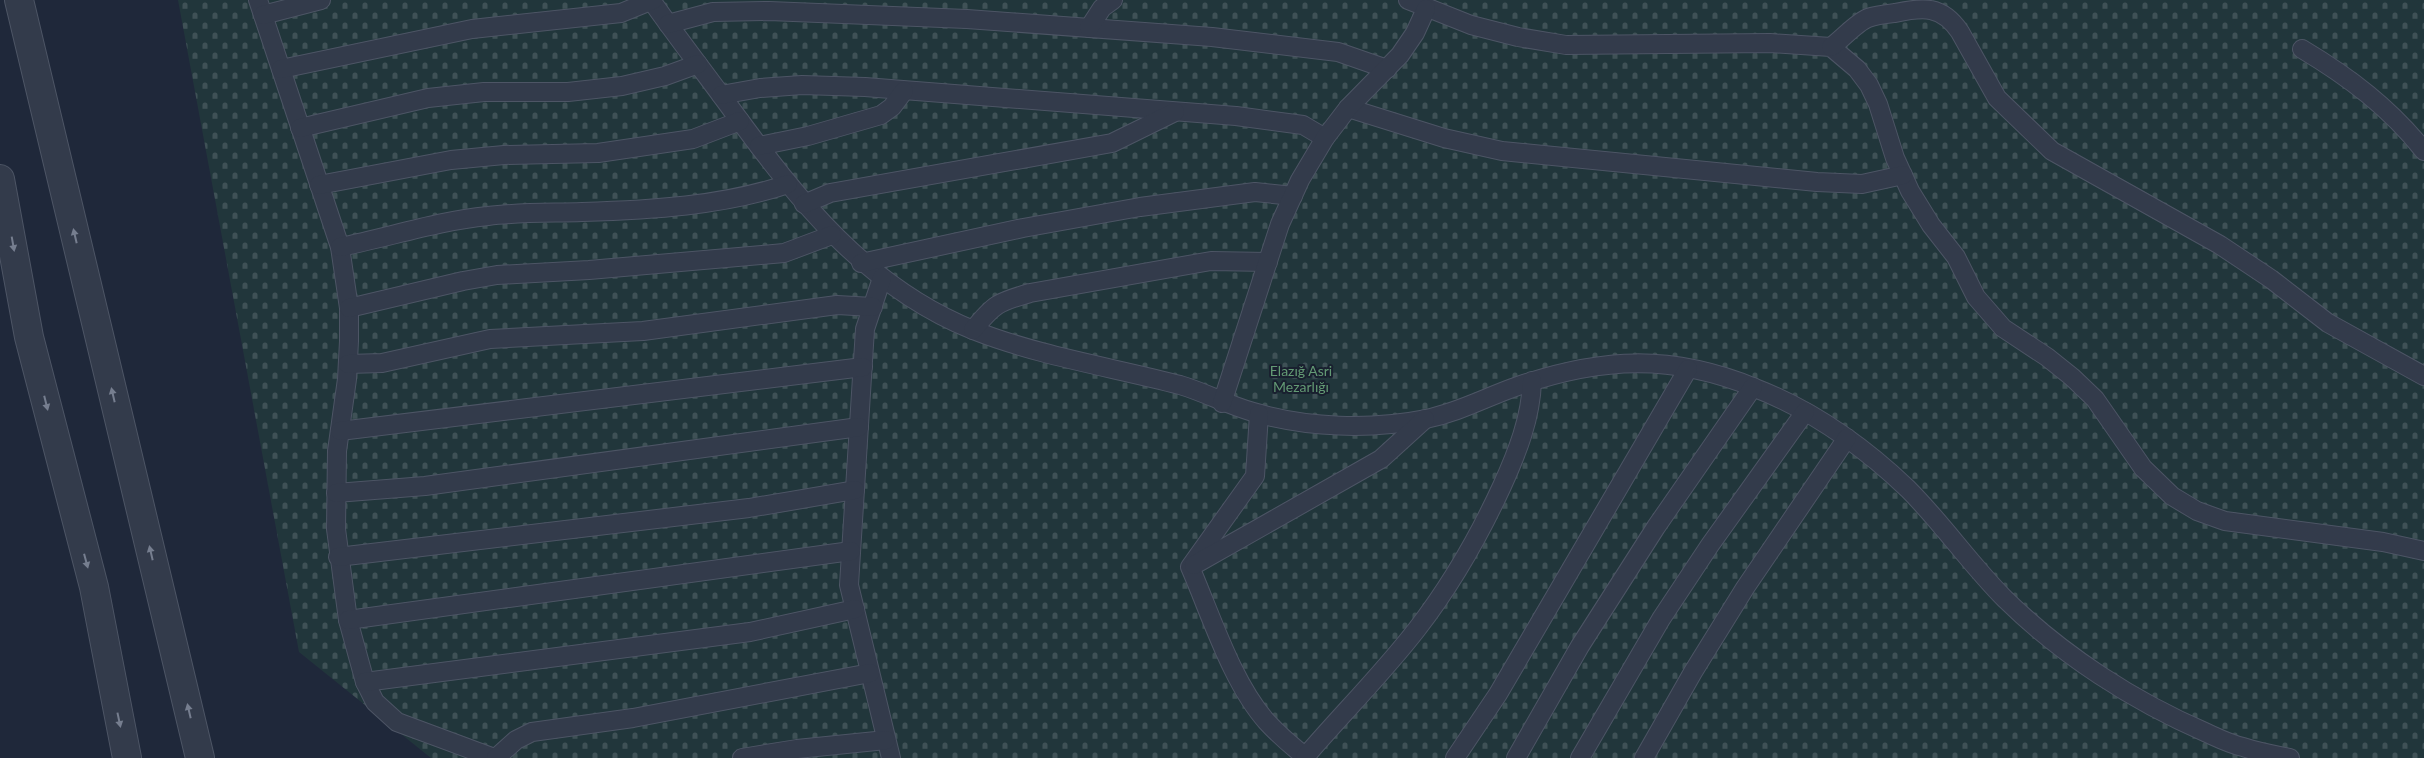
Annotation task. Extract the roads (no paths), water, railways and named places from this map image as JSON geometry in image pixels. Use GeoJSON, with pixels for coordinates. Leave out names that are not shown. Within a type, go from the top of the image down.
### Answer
{"type":"FeatureCollection","features":[{"type":"Feature","properties":{"kind":"street"},"geometry":{"type":"LineString","coordinates":[[19,0],[200,758]]}},
{"type":"Feature","properties":{"kind":"street"},"geometry":{"type":"LineString","coordinates":[[0,179],[29,336],[94,587],[127,758]]}},
{"type":"Feature","properties":{"kind":"lane"},"geometry":{"type":"LineString","coordinates":[[321,0],[261,7],[340,247],[348,308],[348,364],[340,431],[336,493],[338,557],[348,620],[365,682],[375,702],[397,722],[495,758],[516,740],[532,732],[642,716],[870,673]]}},
{"type":"Feature","properties":{"kind":"lane"},"geometry":{"type":"LineString","coordinates":[[281,69],[472,29],[621,13],[652,0],[788,184],[832,235],[861,263],[882,278],[932,311],[973,330],[1016,344],[1186,387],[1258,414],[1296,422],[1335,426],[1380,425],[1425,419],[1469,407],[1532,381],[1585,368],[1651,362],[1717,374],[1753,387],[1806,412],[1847,438],[1910,491],[1970,562],[2006,600],[2044,634],[2086,666],[2135,697],[2186,724],[2240,747],[2290,758]]}},
{"type":"Feature","properties":{"kind":"lane"},"geometry":{"type":"LineString","coordinates":[[1089,28],[1102,8],[1113,0]]}},
{"type":"Feature","properties":{"kind":"lane"},"geometry":{"type":"LineString","coordinates":[[1408,0],[1426,9],[1518,38],[1566,45],[1770,43],[1831,47],[1857,69],[1869,85],[1878,104],[1903,175],[1931,226],[1956,257],[1964,277],[1990,314],[2019,340],[2047,357],[2072,376],[2095,399],[2143,468],[2172,496],[2197,511],[2225,521],[2383,542],[2424,551]]}},
{"type":"Feature","properties":{"kind":"lane"},"geometry":{"type":"LineString","coordinates":[[1222,402],[1280,224],[1293,196],[1326,138],[1348,108],[1400,56],[1415,33],[1426,9]]}},
{"type":"Feature","properties":{"kind":"lane"},"geometry":{"type":"LineString","coordinates":[[1831,47],[1866,18],[1915,9],[1929,9],[1943,14],[1953,22],[1960,32],[1997,98],[2052,151],[2220,245],[2271,279],[2328,323],[2424,376]]}},
{"type":"Feature","properties":{"kind":"lane"},"geometry":{"type":"LineString","coordinates":[[668,24],[713,12],[769,11],[967,19],[1212,37],[1338,52],[1387,69]]}},
{"type":"Feature","properties":{"kind":"lane"},"geometry":{"type":"LineString","coordinates":[[2302,48],[2344,74],[2381,104],[2407,130],[2424,151]]}},
{"type":"Feature","properties":{"kind":"lane"},"geometry":{"type":"LineString","coordinates":[[300,128],[428,98],[484,92],[568,92],[622,86],[665,76],[698,64]]}},
{"type":"Feature","properties":{"kind":"lane"},"geometry":{"type":"LineString","coordinates":[[721,95],[760,88],[802,85],[904,91],[1236,116],[1303,125],[1326,138]]}},
{"type":"Feature","properties":{"kind":"lane"},"geometry":{"type":"LineString","coordinates":[[759,146],[875,117],[892,107],[904,91]]}},
{"type":"Feature","properties":{"kind":"lane"},"geometry":{"type":"LineString","coordinates":[[1348,108],[1444,138],[1502,151],[1817,182],[1862,184],[1903,175]]}},
{"type":"Feature","properties":{"kind":"lane"},"geometry":{"type":"LineString","coordinates":[[804,204],[830,193],[1112,143],[1175,112]]}},
{"type":"Feature","properties":{"kind":"lane"},"geometry":{"type":"LineString","coordinates":[[319,185],[451,160],[504,155],[598,153],[636,148],[693,139],[740,121]]}},
{"type":"Feature","properties":{"kind":"lane"},"geometry":{"type":"LineString","coordinates":[[340,247],[439,223],[478,217],[537,212],[657,208],[711,201],[770,190],[788,184]]}},
{"type":"Feature","properties":{"kind":"lane"},"geometry":{"type":"LineString","coordinates":[[861,263],[1023,228],[1140,207],[1255,192],[1293,196]]}},
{"type":"Feature","properties":{"kind":"lane"},"geometry":{"type":"LineString","coordinates":[[348,308],[463,281],[497,276],[784,253],[832,235]]}},
{"type":"Feature","properties":{"kind":"lane"},"geometry":{"type":"LineString","coordinates":[[973,330],[990,309],[1002,300],[1211,261],[1268,262]]}},
{"type":"Feature","properties":{"kind":"lane"},"geometry":{"type":"LineString","coordinates":[[882,278],[865,328],[849,585],[891,758]]}},
{"type":"Feature","properties":{"kind":"lane"},"geometry":{"type":"LineString","coordinates":[[348,364],[382,363],[490,339],[528,335],[614,334],[837,305],[873,307]]}},
{"type":"Feature","properties":{"kind":"lane"},"geometry":{"type":"LineString","coordinates":[[340,431],[862,367]]}},
{"type":"Feature","properties":{"kind":"lane"},"geometry":{"type":"LineString","coordinates":[[1455,758],[1498,694],[1688,369]]}},
{"type":"Feature","properties":{"kind":"lane"},"geometry":{"type":"LineString","coordinates":[[1190,567],[1231,667],[1250,700],[1266,721],[1306,757],[1417,629],[1450,583],[1478,534],[1513,464],[1532,404],[1532,381]]}},
{"type":"Feature","properties":{"kind":"lane"},"geometry":{"type":"LineString","coordinates":[[1516,758],[1595,622],[1656,527],[1753,387]]}},
{"type":"Feature","properties":{"kind":"lane"},"geometry":{"type":"LineString","coordinates":[[1580,758],[1614,696],[1672,603],[1710,545],[1806,412]]}},
{"type":"Feature","properties":{"kind":"lane"},"geometry":{"type":"LineString","coordinates":[[1190,567],[1254,476],[1258,414]]}},
{"type":"Feature","properties":{"kind":"lane"},"geometry":{"type":"LineString","coordinates":[[1190,567],[1381,459],[1425,419]]}},
{"type":"Feature","properties":{"kind":"lane"},"geometry":{"type":"LineString","coordinates":[[336,493],[425,486],[859,427]]}},
{"type":"Feature","properties":{"kind":"lane"},"geometry":{"type":"LineString","coordinates":[[1644,758],[1692,672],[1745,588],[1847,438]]}},
{"type":"Feature","properties":{"kind":"lane"},"geometry":{"type":"LineString","coordinates":[[338,557],[749,508],[855,490]]}},
{"type":"Feature","properties":{"kind":"lane"},"geometry":{"type":"LineString","coordinates":[[348,620],[851,551]]}},
{"type":"Feature","properties":{"kind":"lane"},"geometry":{"type":"LineString","coordinates":[[365,682],[750,632],[854,609]]}},
{"type":"Feature","properties":{"kind":"lane"},"geometry":{"type":"LineString","coordinates":[[742,758],[797,749],[886,740]]}},
{"type":"Feature","properties":{"kind":"park label","name":"Elazığ Asri Mezarlığı"},"geometry":{"type":"Point","coordinates":[1301,380]}}]}
